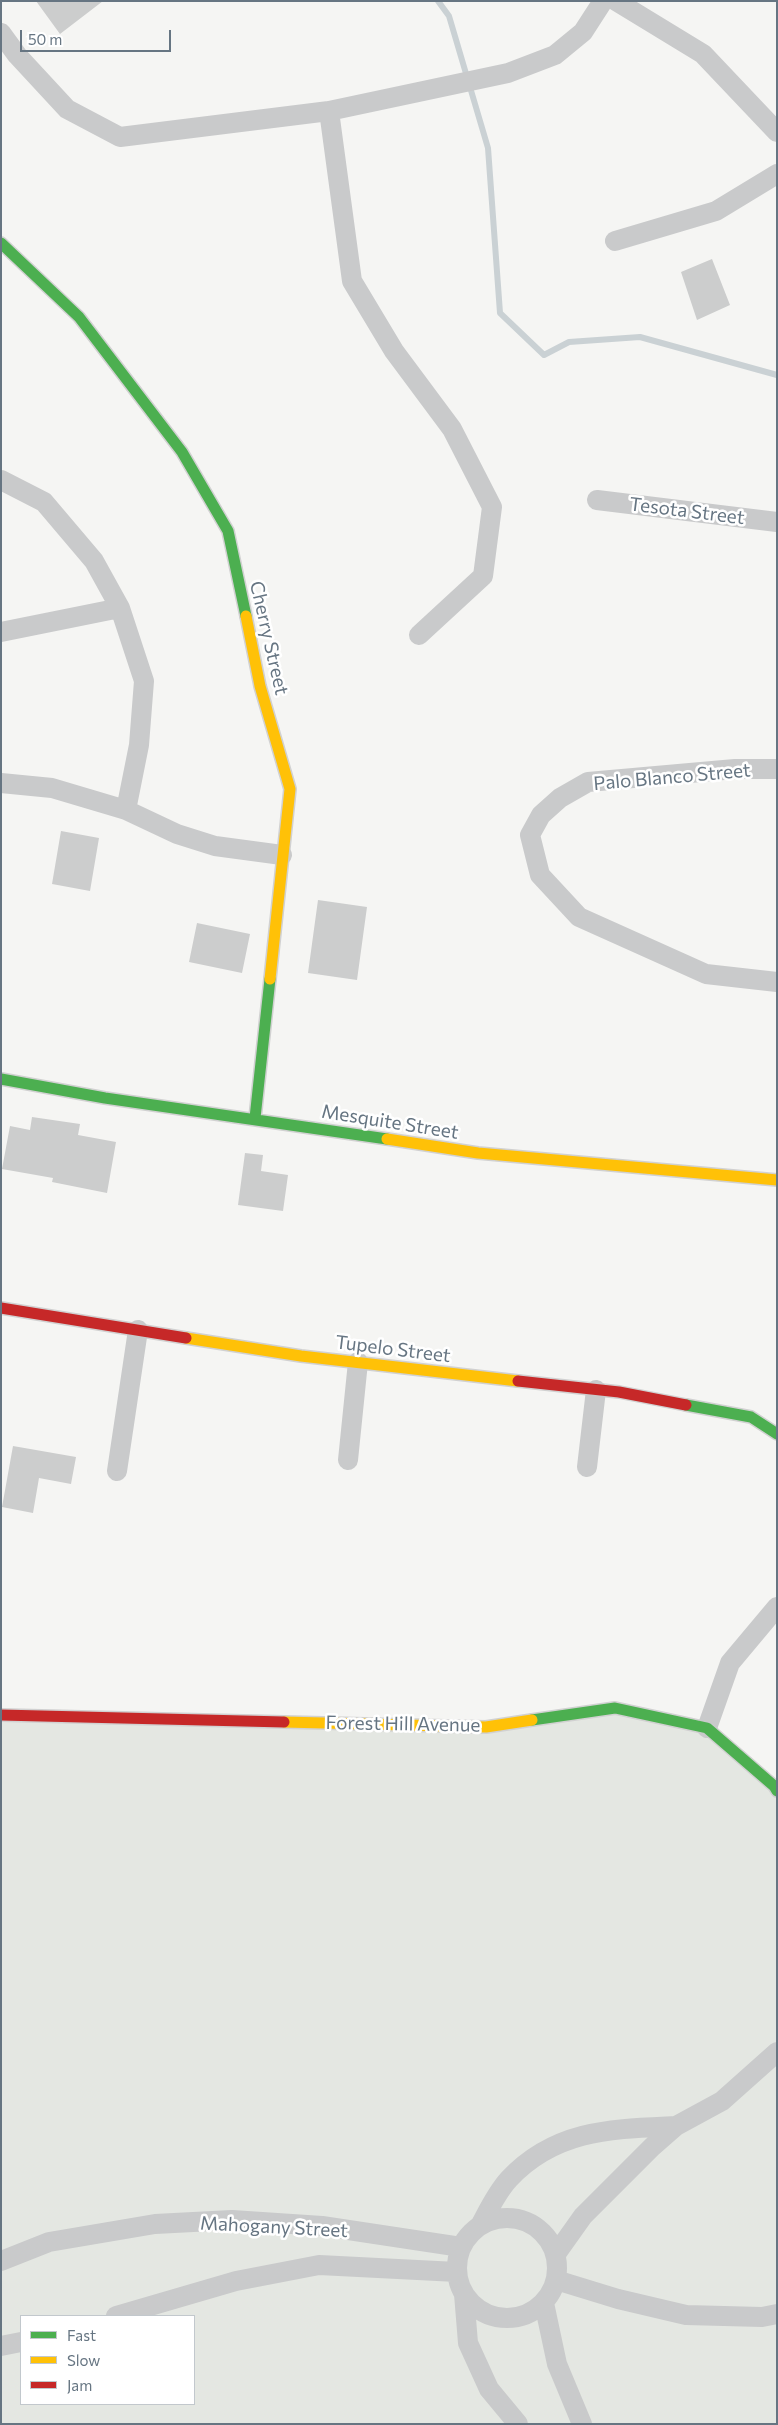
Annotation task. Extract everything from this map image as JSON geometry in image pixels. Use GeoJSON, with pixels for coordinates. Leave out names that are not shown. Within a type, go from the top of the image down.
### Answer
{"type":"FeatureCollection","features":[{"type":"Feature","properties":{"kind":"street"},"geometry":{"type":"LineString","coordinates":[[1,33],[18,55],[67,109],[120,137],[329,111],[508,73],[555,55],[584,32],[603,1]]}},
{"type":"Feature","properties":{"kind":"street"},"geometry":{"type":"LineString","coordinates":[[616,1],[703,54],[777,132]]}},
{"type":"Feature","properties":{"kind":"street"},"geometry":{"type":"LineString","coordinates":[[329,111],[352,282],[394,351],[452,430],[492,507],[483,576],[419,635]]}},
{"type":"Feature","properties":{"kind":"street"},"geometry":{"type":"LineString","coordinates":[[615,241],[716,211],[777,174]]}},
{"type":"Feature","properties":{"kind":"street","name":"Cherry Street"},"geometry":{"type":"LineString","coordinates":[[1,243],[79,317],[182,452],[228,531],[260,686],[290,789],[255,1118]]}},
{"type":"Feature","properties":{"kind":"street"},"geometry":{"type":"LineString","coordinates":[[1,480],[44,502],[94,562],[120,608],[144,681],[139,745],[126,810]]}},
{"type":"Feature","properties":{"kind":"street","name":"Tesota Street"},"geometry":{"type":"LineString","coordinates":[[597,500],[777,522]]}},
{"type":"Feature","properties":{"kind":"street"},"geometry":{"type":"LineString","coordinates":[[1,632],[120,608]]}},
{"type":"Feature","properties":{"kind":"street","name":"Palo Blanco Street"},"geometry":{"type":"LineString","coordinates":[[777,769],[735,769],[588,782],[560,798],[541,815],[530,836],[540,874],[579,917],[706,974],[777,982]]}},
{"type":"Feature","properties":{"kind":"street"},"geometry":{"type":"LineString","coordinates":[[1,783],[52,788],[126,810],[177,834],[215,846],[282,855]]}},
{"type":"Feature","properties":{"kind":"street","name":"Mesquite Street"},"geometry":{"type":"LineString","coordinates":[[1,1078],[105,1098],[255,1118],[478,1153],[777,1180]]}},
{"type":"Feature","properties":{"kind":"street","name":"Tupelo Street"},"geometry":{"type":"LineString","coordinates":[[1,1308],[301,1356],[596,1390],[751,1417],[777,1434]]}},
{"type":"Feature","properties":{"kind":"street"},"geometry":{"type":"LineString","coordinates":[[117,1470],[138,1330]]}},
{"type":"Feature","properties":{"kind":"street"},"geometry":{"type":"LineString","coordinates":[[348,1460],[358,1362]]}},
{"type":"Feature","properties":{"kind":"street"},"geometry":{"type":"LineString","coordinates":[[587,1467],[596,1390]]}},
{"type":"Feature","properties":{"kind":"street"},"geometry":{"type":"LineString","coordinates":[[707,1728],[730,1663],[777,1607]]}},
{"type":"Feature","properties":{"kind":"street","name":"Forest Hill Avenue"},"geometry":{"type":"LineString","coordinates":[[1,1715],[486,1727],[614,1708],[707,1728],[777,1791]]}},
{"type":"Feature","properties":{"kind":"street"},"geometry":{"type":"LineString","coordinates":[[556,2254],[583,2216],[676,2126],[722,2101],[777,2052]]}},
{"type":"Feature","properties":{"kind":"street"},"geometry":{"type":"LineString","coordinates":[[481,2224],[495,2198],[509,2179],[534,2157],[562,2141],[610,2130],[676,2126]]}},
{"type":"Feature","properties":{"kind":"street"},"geometry":{"type":"LineString","coordinates":[[464,2294],[472,2304],[495,2317],[522,2316],[544,2303],[552,2292],[558,2267],[556,2254],[550,2242],[542,2231],[525,2221],[506,2217],[481,2224],[471,2232],[458,2255],[457,2272],[464,2294],[468,2343],[489,2389],[518,2424]]}},
{"type":"Feature","properties":{"kind":"street","name":"Mahogany Street"},"geometry":{"type":"LineString","coordinates":[[1,2262],[50,2242],[155,2224],[232,2220],[322,2226],[461,2247]]}},
{"type":"Feature","properties":{"kind":"street","name":"Mahogany Street"},"geometry":{"type":"LineString","coordinates":[[119,2315],[236,2280],[319,2265],[457,2272]]}},
{"type":"Feature","properties":{"kind":"street"},"geometry":{"type":"LineString","coordinates":[[556,2280],[618,2299],[686,2315],[762,2317],[777,2314]]}},
{"type":"Feature","properties":{"kind":"street"},"geometry":{"type":"LineString","coordinates":[[544,2303],[557,2364],[582,2424]]}},
{"type":"Feature","properties":{"kind":"street"},"geometry":{"type":"LineString","coordinates":[[1,2346],[20,2342]]}},
{"type":"Feature","properties":{"kind":"shaded area"},"geometry":{"type":"Polygon","coordinates":[[[615,1708],[707,1728],[777,1791],[777,2424],[1,2424],[1,1715],[486,1727],[615,1708]]]}},
{"type":"Feature","properties":{"kind":"building"},"geometry":{"type":"Polygon","coordinates":[[[36,1],[103,1],[60,34],[36,1]]]}},
{"type":"Feature","properties":{"kind":"building"},"geometry":{"type":"Polygon","coordinates":[[[712,259],[730,305],[697,320],[681,272],[712,259]]]}},
{"type":"Feature","properties":{"kind":"building"},"geometry":{"type":"Polygon","coordinates":[[[61,831],[99,838],[90,891],[52,884],[61,831]]]}},
{"type":"Feature","properties":{"kind":"building"},"geometry":{"type":"Polygon","coordinates":[[[318,900],[367,907],[357,980],[308,973],[318,900]]]}},
{"type":"Feature","properties":{"kind":"building"},"geometry":{"type":"Polygon","coordinates":[[[197,923],[250,934],[242,973],[189,962],[197,923]]]}},
{"type":"Feature","properties":{"kind":"building"},"geometry":{"type":"Polygon","coordinates":[[[32,1117],[80,1124],[78,1135],[116,1142],[107,1193],[52,1182],[53,1178],[2,1169],[10,1126],[30,1130],[32,1117]]]}},
{"type":"Feature","properties":{"kind":"building"},"geometry":{"type":"Polygon","coordinates":[[[245,1153],[263,1155],[261,1171],[288,1175],[283,1211],[238,1205],[245,1153]]]}},
{"type":"Feature","properties":{"kind":"building"},"geometry":{"type":"Polygon","coordinates":[[[13,1446],[76,1457],[71,1484],[39,1478],[33,1513],[2,1507],[13,1446]]]}},
{"type":"Feature","properties":{"kind":"waterway"},"geometry":{"type":"LineString","coordinates":[[438,1],[449,16],[488,148],[500,313],[544,355],[569,342],[640,337],[777,375]]}},
{"type":"Feature","properties":{"kind":"traffic: fast"},"geometry":{"type":"LineString","coordinates":[[1,243],[79,317],[182,452],[228,531],[246,616]]}},
{"type":"Feature","properties":{"kind":"traffic: fast"},"geometry":{"type":"LineString","coordinates":[[255,1118],[270,979]]}},
{"type":"Feature","properties":{"kind":"traffic: fast"},"geometry":{"type":"LineString","coordinates":[[1,1079],[105,1098],[387,1139]]}},
{"type":"Feature","properties":{"kind":"traffic: fast"},"geometry":{"type":"LineString","coordinates":[[686,1405],[751,1417],[777,1434]]}},
{"type":"Feature","properties":{"kind":"traffic: fast"},"geometry":{"type":"LineString","coordinates":[[532,1720],[615,1708],[707,1728],[774,1786],[777,1791]]}},
{"type":"Feature","properties":{"kind":"traffic: slow"},"geometry":{"type":"LineString","coordinates":[[246,616],[260,686],[290,789],[270,979]]}},
{"type":"Feature","properties":{"kind":"traffic: slow"},"geometry":{"type":"LineString","coordinates":[[387,1139],[478,1153],[777,1180]]}},
{"type":"Feature","properties":{"kind":"traffic: slow"},"geometry":{"type":"LineString","coordinates":[[186,1338],[301,1356],[518,1381]]}},
{"type":"Feature","properties":{"kind":"traffic: slow"},"geometry":{"type":"LineString","coordinates":[[284,1722],[486,1727],[532,1720]]}},
{"type":"Feature","properties":{"kind":"traffic: jam"},"geometry":{"type":"LineString","coordinates":[[1,1308],[186,1338]]}},
{"type":"Feature","properties":{"kind":"traffic: jam"},"geometry":{"type":"LineString","coordinates":[[518,1381],[619,1392],[686,1405]]}},
{"type":"Feature","properties":{"kind":"traffic: jam"},"geometry":{"type":"LineString","coordinates":[[1,1715],[284,1722]]}}]}
